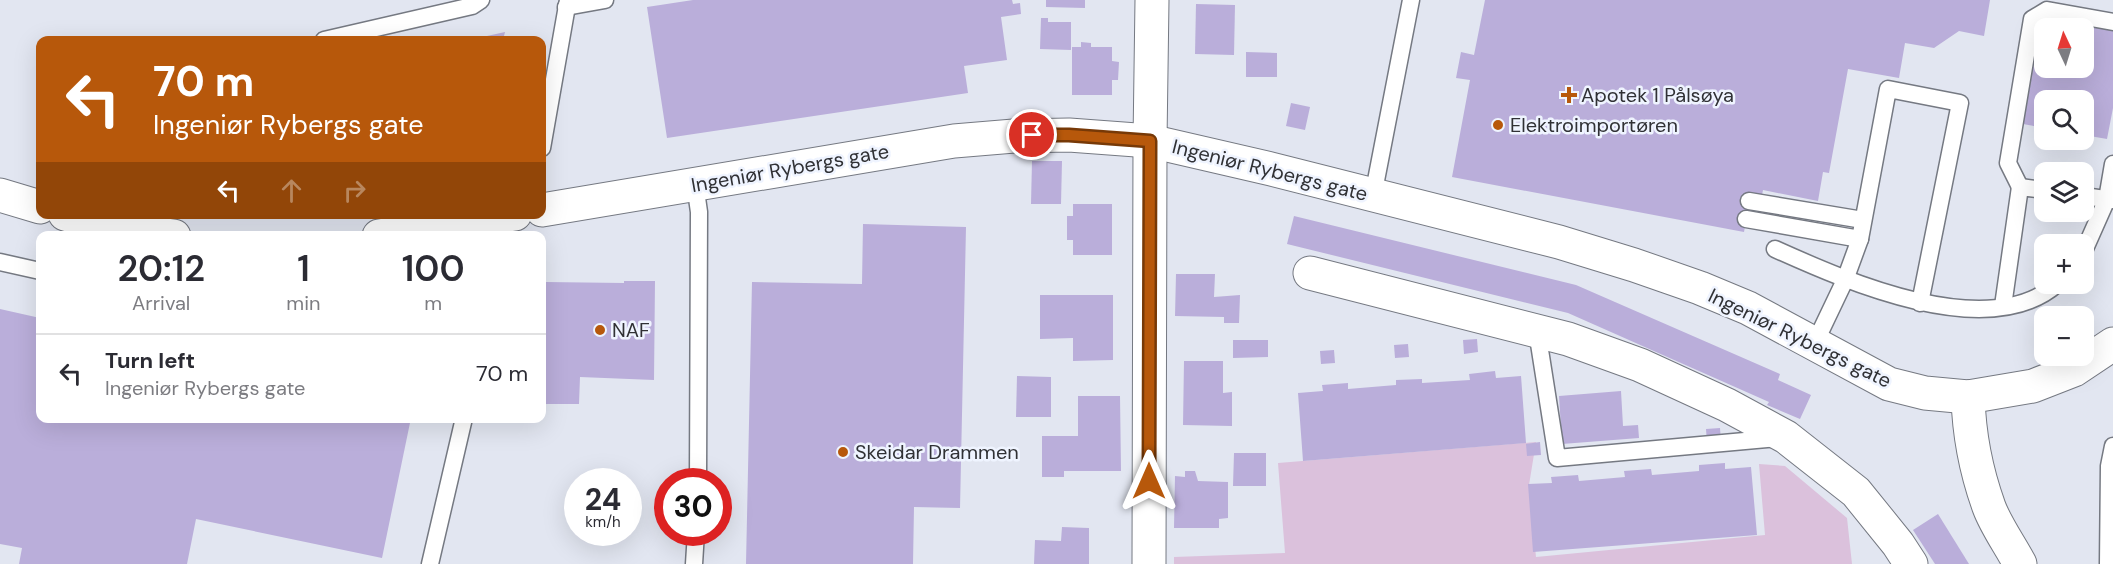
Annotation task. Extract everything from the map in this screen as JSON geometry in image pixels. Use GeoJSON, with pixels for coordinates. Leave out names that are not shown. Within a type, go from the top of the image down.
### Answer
{"type":"FeatureCollection","features":[{"type":"Feature","properties":{"kind":"street"},"geometry":{"type":"LineString","coordinates":[[1149,564],[1152,0]]}},
{"type":"Feature","properties":{"kind":"street","name":"Ingeniør Rybergs gate"},"geometry":{"type":"LineString","coordinates":[[546,209],[954,141],[1014,136],[1069,135],[1150,141],[1271,169],[1559,242],[1634,265],[1748,308],[1889,384],[1925,393],[1968,397],[2033,386],[2074,370],[2113,344]]}},
{"type":"Feature","properties":{"kind":"street"},"geometry":{"type":"LineString","coordinates":[[0,195],[36,206]]}},
{"type":"Feature","properties":{"kind":"street"},"geometry":{"type":"LineString","coordinates":[[81,219],[111,228],[135,231]]}},
{"type":"Feature","properties":{"kind":"street","name":"Ingeniør Rybergs gate"},"geometry":{"type":"LineString","coordinates":[[411,231],[487,219]]}},
{"type":"Feature","properties":{"kind":"street"},"geometry":{"type":"LineString","coordinates":[[1310,273],[1568,339],[1640,365],[1727,405],[1786,437],[1856,492],[1898,544],[1911,564]]}},
{"type":"Feature","properties":{"kind":"street"},"geometry":{"type":"LineString","coordinates":[[1968,397],[1969,427],[1976,463],[1989,508],[2020,564]]}},
{"type":"Feature","properties":{"kind":"lane"},"geometry":{"type":"LineString","coordinates":[[341,36],[472,6],[481,0]]}},
{"type":"Feature","properties":{"kind":"lane"},"geometry":{"type":"LineString","coordinates":[[546,125],[567,4],[605,0]]}},
{"type":"Feature","properties":{"kind":"lane"},"geometry":{"type":"LineString","coordinates":[[1373,196],[1411,0]]}},
{"type":"Feature","properties":{"kind":"lane"},"geometry":{"type":"LineString","coordinates":[[2002,306],[2020,187],[2008,163],[2032,19],[2047,10],[2113,22]]}},
{"type":"Feature","properties":{"kind":"lane"},"geometry":{"type":"LineString","coordinates":[[1814,345],[1845,280],[1860,239],[1888,89],[1960,103],[1920,303]]}},
{"type":"Feature","properties":{"kind":"lane"},"geometry":{"type":"LineString","coordinates":[[2092,234],[2110,200],[2113,164]]}},
{"type":"Feature","properties":{"kind":"lane"},"geometry":{"type":"LineString","coordinates":[[695,184],[699,212],[698,468]]}},
{"type":"Feature","properties":{"kind":"lane"},"geometry":{"type":"LineString","coordinates":[[2020,187],[2034,189]]}},
{"type":"Feature","properties":{"kind":"lane"},"geometry":{"type":"LineString","coordinates":[[2094,198],[2110,200]]}},
{"type":"Feature","properties":{"kind":"lane"},"geometry":{"type":"LineString","coordinates":[[1749,201],[1863,220]]}},
{"type":"Feature","properties":{"kind":"lane"},"geometry":{"type":"LineString","coordinates":[[1746,219],[1860,239]]}},
{"type":"Feature","properties":{"kind":"lane"},"geometry":{"type":"LineString","coordinates":[[1775,249],[1845,280],[1920,303],[1979,309],[2030,300],[2040,294]]}},
{"type":"Feature","properties":{"kind":"lane"},"geometry":{"type":"LineString","coordinates":[[0,262],[36,270]]}},
{"type":"Feature","properties":{"kind":"lane"},"geometry":{"type":"LineString","coordinates":[[1537,331],[1557,458],[1786,437]]}},
{"type":"Feature","properties":{"kind":"lane"},"geometry":{"type":"LineString","coordinates":[[430,564],[463,423]]}},
{"type":"Feature","properties":{"kind":"lane"},"geometry":{"type":"LineString","coordinates":[[2108,564],[2109,466],[2113,447]]}},
{"type":"Feature","properties":{"kind":"lane"},"geometry":{"type":"LineString","coordinates":[[694,564],[695,546]]}},
{"type":"Feature","properties":{"kind":"shaded area"},"geometry":{"type":"Polygon","coordinates":[[[1536,442],[1529,485],[1536,557],[1765,535],[1759,464],[1785,466],[1847,518],[1852,564],[1174,564],[1174,557],[1285,553],[1278,463],[1536,442]]]}},
{"type":"Feature","properties":{"kind":"building"},"geometry":{"type":"Polygon","coordinates":[[[693,0],[1012,0],[1013,4],[1020,3],[1021,14],[1001,17],[1007,60],[964,66],[968,93],[667,138],[647,7],[693,0]]]}},
{"type":"Feature","properties":{"kind":"building"},"geometry":{"type":"Polygon","coordinates":[[[1046,0],[1085,0],[1085,8],[1046,7],[1046,0]]]}},
{"type":"Feature","properties":{"kind":"building"},"geometry":{"type":"Polygon","coordinates":[[[1485,0],[1990,0],[1984,36],[1959,31],[1934,48],[1905,43],[1899,78],[1848,69],[1829,173],[1823,172],[1818,201],[1763,190],[1762,195],[1751,193],[1744,232],[1452,177],[1470,80],[1456,78],[1461,52],[1474,55],[1485,0]]]}},
{"type":"Feature","properties":{"kind":"building"},"geometry":{"type":"Polygon","coordinates":[[[1196,4],[1235,5],[1234,55],[1195,54],[1196,4]]]}},
{"type":"Feature","properties":{"kind":"building"},"geometry":{"type":"Polygon","coordinates":[[[1041,18],[1048,18],[1048,22],[1071,22],[1071,50],[1040,49],[1041,18]]]}},
{"type":"Feature","properties":{"kind":"building"},"geometry":{"type":"Polygon","coordinates":[[[2094,27],[2113,30],[2113,108],[2107,139],[2094,137],[2094,90],[2034,90],[2034,126],[2023,124],[2034,62],[2034,78],[2094,78],[2094,27]]]}},
{"type":"Feature","properties":{"kind":"building"},"geometry":{"type":"Polygon","coordinates":[[[505,32],[504,36],[487,36],[505,32]]]}},
{"type":"Feature","properties":{"kind":"building"},"geometry":{"type":"Polygon","coordinates":[[[1081,42],[1091,43],[1091,47],[1112,47],[1112,61],[1119,62],[1118,80],[1112,80],[1112,95],[1072,95],[1072,47],[1081,47],[1081,42]]]}},
{"type":"Feature","properties":{"kind":"building"},"geometry":{"type":"Polygon","coordinates":[[[1246,52],[1277,53],[1277,77],[1246,77],[1246,52]]]}},
{"type":"Feature","properties":{"kind":"building"},"geometry":{"type":"Polygon","coordinates":[[[1291,103],[1310,107],[1305,130],[1286,126],[1291,103]]]}},
{"type":"Feature","properties":{"kind":"building"},"geometry":{"type":"Polygon","coordinates":[[[1032,161],[1062,161],[1061,204],[1031,204],[1032,161]]]}},
{"type":"Feature","properties":{"kind":"building"},"geometry":{"type":"Polygon","coordinates":[[[1073,204],[1112,204],[1112,255],[1073,255],[1073,240],[1067,240],[1067,216],[1073,216],[1073,204]]]}},
{"type":"Feature","properties":{"kind":"building"},"geometry":{"type":"Polygon","coordinates":[[[1294,216],[1576,285],[1780,374],[1778,380],[1811,395],[1800,419],[1767,405],[1769,402],[1568,313],[1287,244],[1294,216]]]}},
{"type":"Feature","properties":{"kind":"building"},"geometry":{"type":"Polygon","coordinates":[[[863,224],[966,227],[960,508],[914,507],[913,564],[746,564],[752,282],[862,284],[863,224]]]}},
{"type":"Feature","properties":{"kind":"building"},"geometry":{"type":"Polygon","coordinates":[[[1176,274],[1215,274],[1214,297],[1240,295],[1239,323],[1224,323],[1224,317],[1175,316],[1176,274]]]}},
{"type":"Feature","properties":{"kind":"building","name":"NAF"},"geometry":{"type":"Polygon","coordinates":[[[624,281],[655,281],[654,380],[580,377],[579,404],[546,404],[546,282],[624,283],[624,281]]]}},
{"type":"Feature","properties":{"kind":"building"},"geometry":{"type":"Polygon","coordinates":[[[1040,295],[1113,295],[1113,360],[1073,361],[1073,338],[1040,339],[1040,295]]]}},
{"type":"Feature","properties":{"kind":"building"},"geometry":{"type":"Polygon","coordinates":[[[0,309],[36,317],[36,423],[410,423],[382,558],[196,519],[187,564],[19,564],[22,548],[0,544],[0,309]]]}},
{"type":"Feature","properties":{"kind":"building"},"geometry":{"type":"Polygon","coordinates":[[[1477,339],[1478,352],[1464,354],[1463,340],[1477,339]]]}},
{"type":"Feature","properties":{"kind":"building"},"geometry":{"type":"Polygon","coordinates":[[[1233,340],[1268,340],[1268,357],[1233,358],[1233,340]]]}},
{"type":"Feature","properties":{"kind":"building"},"geometry":{"type":"Polygon","coordinates":[[[1408,344],[1409,357],[1395,358],[1394,345],[1408,344]]]}},
{"type":"Feature","properties":{"kind":"building"},"geometry":{"type":"Polygon","coordinates":[[[1334,350],[1335,363],[1321,364],[1320,351],[1334,350]]]}},
{"type":"Feature","properties":{"kind":"building"},"geometry":{"type":"Polygon","coordinates":[[[1184,361],[1223,361],[1223,393],[1232,392],[1232,426],[1183,425],[1184,361]]]}},
{"type":"Feature","properties":{"kind":"building"},"geometry":{"type":"Polygon","coordinates":[[[1495,371],[1496,378],[1521,376],[1526,443],[1303,461],[1298,393],[1323,391],[1322,385],[1348,383],[1348,389],[1396,385],[1396,380],[1422,379],[1422,383],[1470,380],[1469,374],[1495,371]]]}},
{"type":"Feature","properties":{"kind":"building"},"geometry":{"type":"Polygon","coordinates":[[[1017,376],[1051,377],[1051,417],[1016,417],[1017,376]]]}},
{"type":"Feature","properties":{"kind":"building"},"geometry":{"type":"Polygon","coordinates":[[[1621,391],[1623,426],[1638,425],[1639,438],[1562,444],[1559,396],[1621,391]]]}},
{"type":"Feature","properties":{"kind":"building"},"geometry":{"type":"Polygon","coordinates":[[[1078,396],[1120,396],[1121,471],[1064,471],[1064,477],[1042,477],[1042,436],[1078,436],[1078,396]]]}},
{"type":"Feature","properties":{"kind":"building"},"geometry":{"type":"Polygon","coordinates":[[[1720,428],[1721,442],[1707,443],[1706,429],[1720,428]]]}},
{"type":"Feature","properties":{"kind":"building"},"geometry":{"type":"Polygon","coordinates":[[[1540,442],[1541,455],[1527,456],[1526,444],[1540,442]]]}},
{"type":"Feature","properties":{"kind":"building"},"geometry":{"type":"Polygon","coordinates":[[[1234,453],[1266,453],[1266,486],[1233,486],[1234,453]]]}},
{"type":"Feature","properties":{"kind":"building"},"geometry":{"type":"Polygon","coordinates":[[[1725,463],[1725,469],[1751,467],[1757,535],[1533,552],[1528,484],[1552,483],[1551,477],[1578,475],[1579,481],[1625,477],[1624,471],[1651,469],[1652,475],[1699,471],[1699,465],[1725,463]]]}},
{"type":"Feature","properties":{"kind":"building"},"geometry":{"type":"Polygon","coordinates":[[[1185,471],[1195,471],[1198,481],[1228,482],[1228,518],[1219,519],[1219,528],[1174,528],[1175,476],[1185,477],[1185,471]]]}},
{"type":"Feature","properties":{"kind":"building"},"geometry":{"type":"Polygon","coordinates":[[[1938,514],[1969,564],[1935,564],[1913,530],[1938,514]]]}},
{"type":"Feature","properties":{"kind":"building"},"geometry":{"type":"Polygon","coordinates":[[[1062,527],[1089,528],[1089,564],[1034,564],[1035,540],[1061,541],[1062,527]]]}},
{"type":"Feature","properties":{"kind":"place","name":"Apotek 1 Pålsøya"},"geometry":{"type":"Point","coordinates":[1569,95]}},
{"type":"Feature","properties":{"kind":"place","name":"Elektroimportøren"},"geometry":{"type":"Point","coordinates":[1498,125]}},
{"type":"Feature","properties":{"kind":"place","name":"NAF"},"geometry":{"type":"Point","coordinates":[600,330]}},
{"type":"Feature","properties":{"kind":"place","name":"Skeidar Drammen"},"geometry":{"type":"Point","coordinates":[843,452]}},
{"type":"Feature","properties":{"kind":"route"},"geometry":{"type":"LineString","coordinates":[[1032,135],[1069,135],[1150,141],[1149,481]]}}]}
